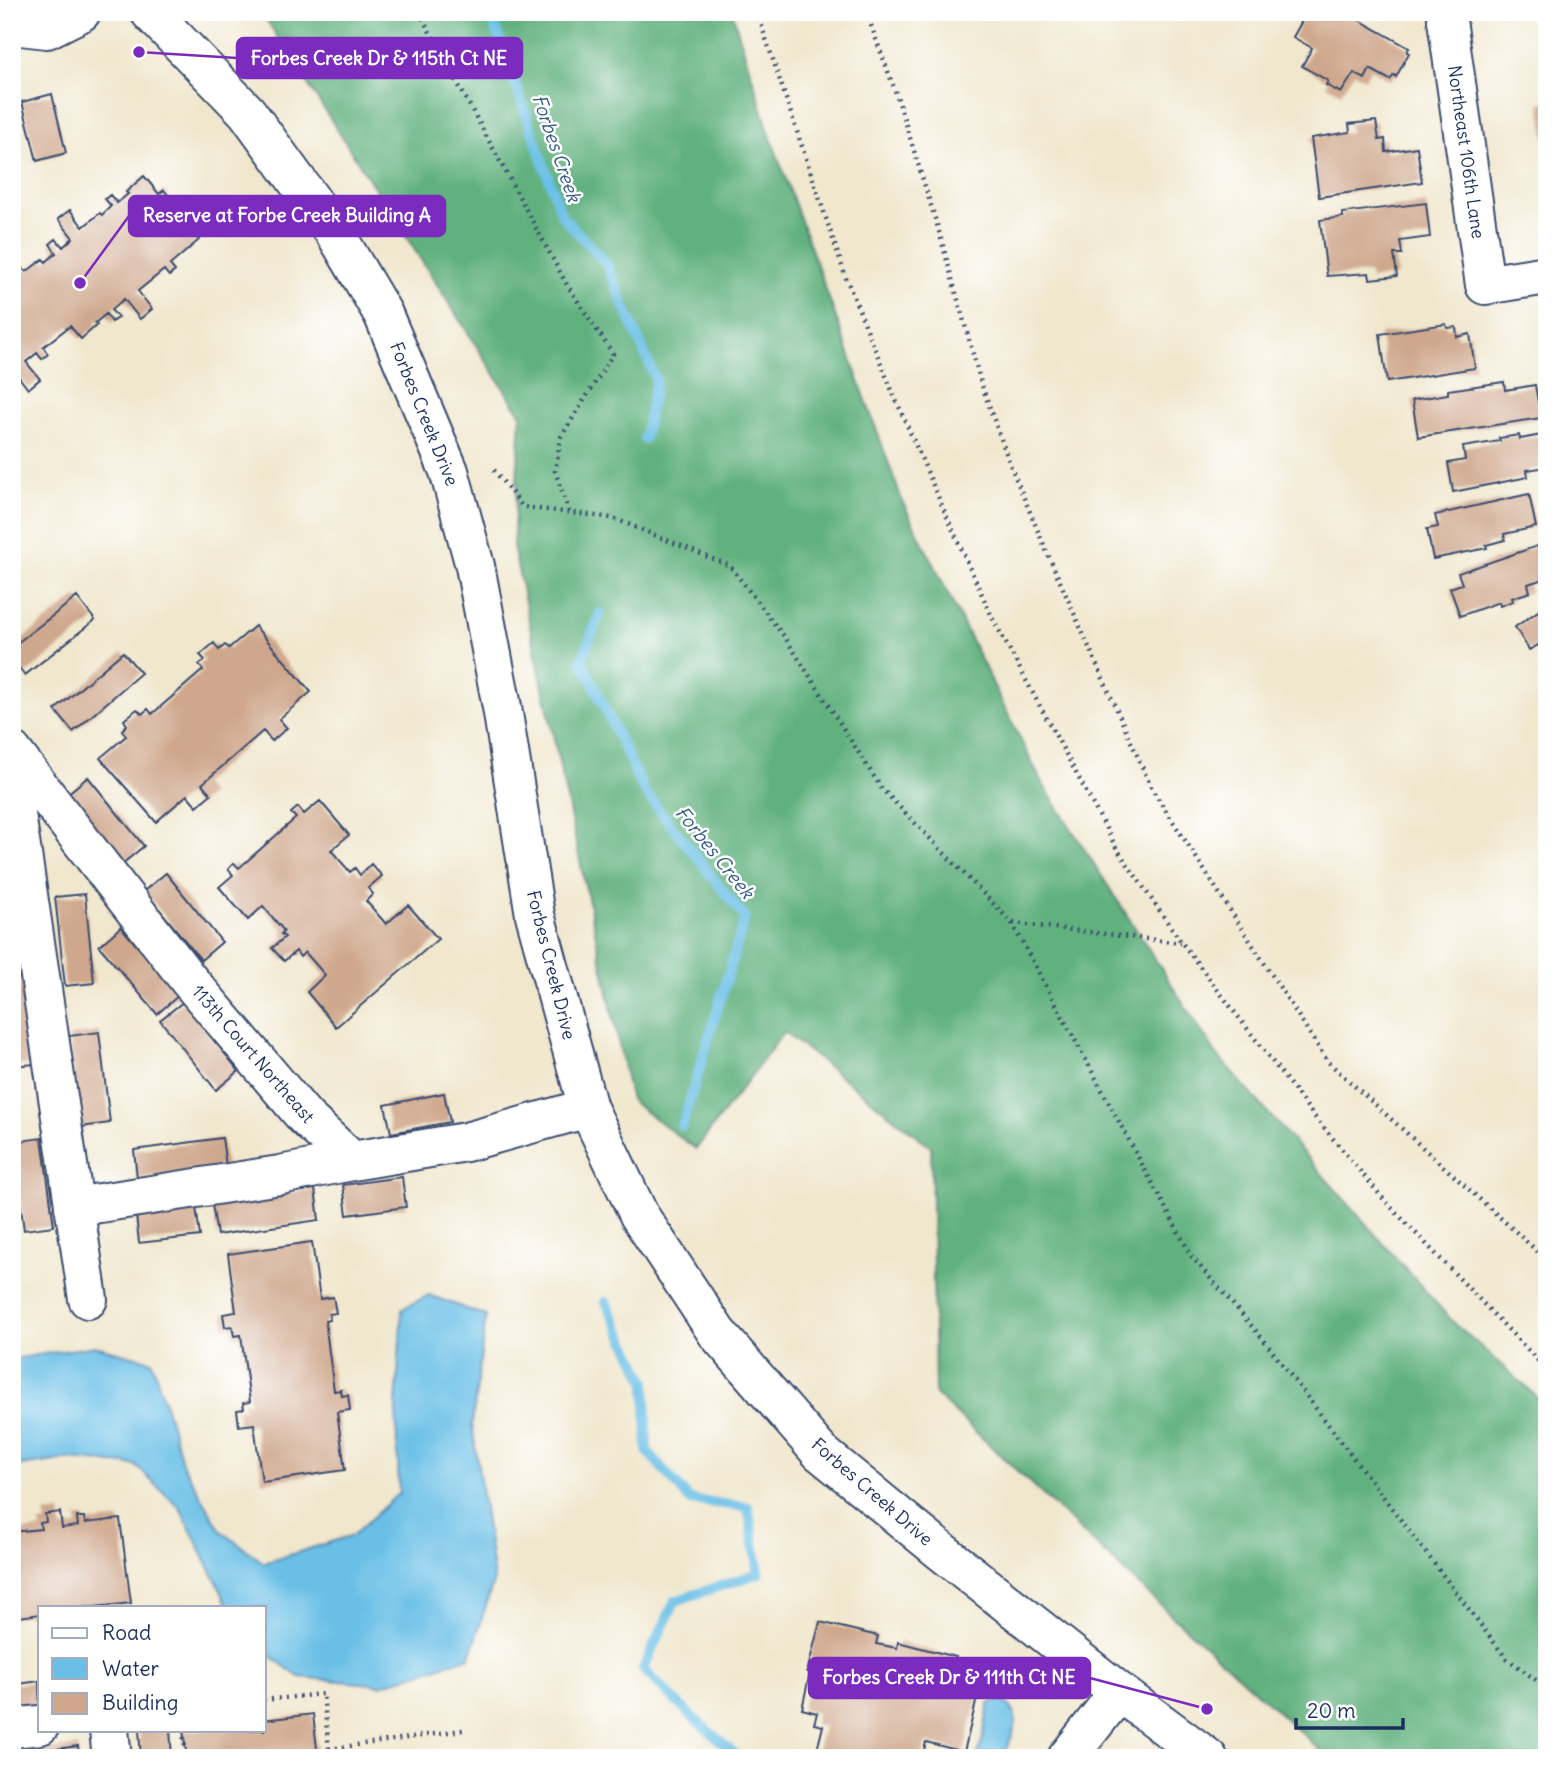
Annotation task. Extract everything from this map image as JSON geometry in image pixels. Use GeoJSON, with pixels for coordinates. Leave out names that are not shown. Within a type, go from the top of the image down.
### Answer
{"type":"FeatureCollection","features":[{"type":"Feature","properties":{"kind":"street"},"geometry":{"type":"LineString","coordinates":[[12,26],[47,29],[81,12]]}},
{"type":"Feature","properties":{"kind":"street","name":"Forbes Creek Drive"},"geometry":{"type":"LineString","coordinates":[[150,12],[247,112],[337,236],[383,314],[449,471],[475,566],[502,707],[535,915],[588,1108],[639,1215],[717,1333],[820,1452],[1119,1692],[1208,1758]]}},
{"type":"Feature","properties":{"kind":"street","name":"Northeast 106th Lane"},"geometry":{"type":"LineString","coordinates":[[1447,20],[1485,285],[1547,275]]}},
{"type":"Feature","properties":{"kind":"street","name":"113th Court Northeast"},"geometry":{"type":"LineString","coordinates":[[12,751],[188,979],[306,1117],[352,1161]]}},
{"type":"Feature","properties":{"kind":"street"},"geometry":{"type":"LineString","coordinates":[[12,786],[88,1299]]}},
{"type":"Feature","properties":{"kind":"street"},"geometry":{"type":"LineString","coordinates":[[74,1207],[280,1175],[466,1142],[588,1108]]}},
{"type":"Feature","properties":{"kind":"street"},"geometry":{"type":"LineString","coordinates":[[1067,1758],[1119,1692]]}},
{"type":"Feature","properties":{"kind":"street"},"geometry":{"type":"LineString","coordinates":[[12,1728],[38,1725]]}},
{"type":"Feature","properties":{"kind":"street"},"geometry":{"type":"LineString","coordinates":[[109,1732],[112,1758]]}},
{"type":"Feature","properties":{"kind":"path"},"geometry":{"type":"LineString","coordinates":[[419,12],[567,285],[613,354],[561,437],[555,471],[569,512]]}},
{"type":"Feature","properties":{"kind":"path"},"geometry":{"type":"LineString","coordinates":[[757,12],[846,278],[893,393],[993,619],[1117,849],[1182,943],[1314,1116],[1386,1202],[1547,1370]]}},
{"type":"Feature","properties":{"kind":"path"},"geometry":{"type":"LineString","coordinates":[[866,12],[896,93],[938,228],[981,383],[1011,467],[1152,789],[1328,1062],[1547,1260]]}},
{"type":"Feature","properties":{"kind":"path"},"geometry":{"type":"LineString","coordinates":[[494,470],[523,507],[613,517],[730,566],[786,639],[882,789],[1012,923],[1192,1256],[1263,1339],[1506,1658],[1547,1688]]}},
{"type":"Feature","properties":{"kind":"path"},"geometry":{"type":"LineString","coordinates":[[1012,923],[1182,943]]}},
{"type":"Feature","properties":{"kind":"path"},"geometry":{"type":"LineString","coordinates":[[266,1700],[323,1694],[330,1758]]}},
{"type":"Feature","properties":{"kind":"path"},"geometry":{"type":"LineString","coordinates":[[329,1749],[463,1730]]}},
{"type":"Feature","properties":{"kind":"path"},"geometry":{"type":"LineString","coordinates":[[183,1732],[186,1758]]}},
{"type":"Feature","properties":{"kind":"green space"},"geometry":{"type":"Polygon","coordinates":[[[260,12],[732,12],[771,138],[903,503],[1042,783],[1216,1054],[1450,1319],[1547,1406],[1547,1758],[1329,1758],[1170,1614],[935,1394],[931,1147],[784,1032],[696,1149],[631,1101],[513,546],[521,415],[260,12]]]}},
{"type":"Feature","properties":{"kind":"water"},"geometry":{"type":"Polygon","coordinates":[[[429,1295],[486,1316],[472,1424],[494,1579],[470,1657],[381,1685],[299,1677],[266,1652],[266,1606],[229,1606],[180,1508],[135,1465],[70,1459],[12,1467],[12,1359],[95,1346],[152,1361],[183,1465],[221,1531],[264,1563],[353,1535],[399,1493],[396,1406],[402,1309],[429,1295]]]}},
{"type":"Feature","properties":{"kind":"water"},"geometry":{"type":"Polygon","coordinates":[[[1002,1701],[1014,1712],[1015,1727],[1009,1743],[1001,1758],[975,1758],[981,1747],[989,1703],[1002,1701]]]}},
{"type":"Feature","properties":{"kind":"building"},"geometry":{"type":"Polygon","coordinates":[[[1307,12],[1345,12],[1409,48],[1396,77],[1394,75],[1390,80],[1370,69],[1365,79],[1354,73],[1341,93],[1326,85],[1328,81],[1302,66],[1312,48],[1293,37],[1307,12]]]}},
{"type":"Feature","properties":{"kind":"building"},"geometry":{"type":"Polygon","coordinates":[[[52,94],[66,153],[37,161],[22,102],[52,94]]]}},
{"type":"Feature","properties":{"kind":"building"},"geometry":{"type":"Polygon","coordinates":[[[1547,102],[1547,137],[1545,137],[1540,103],[1547,102]]]}},
{"type":"Feature","properties":{"kind":"building"},"geometry":{"type":"Polygon","coordinates":[[[1376,121],[1379,140],[1385,139],[1386,152],[1417,147],[1422,182],[1319,197],[1311,138],[1350,132],[1349,124],[1376,121]]]}},
{"type":"Feature","properties":{"kind":"building"},"geometry":{"type":"Polygon","coordinates":[[[144,176],[159,194],[164,190],[188,220],[185,223],[199,240],[170,265],[175,271],[169,276],[164,270],[138,291],[152,309],[140,319],[124,299],[111,310],[118,317],[112,322],[106,314],[81,339],[70,326],[43,347],[48,354],[42,359],[37,353],[26,362],[40,379],[28,389],[15,372],[12,374],[12,265],[16,261],[26,272],[43,259],[46,262],[56,253],[50,244],[56,239],[63,247],[73,238],[58,219],[70,210],[83,227],[111,206],[105,199],[110,195],[117,203],[144,176]]]}},
{"type":"Feature","properties":{"kind":"building"},"geometry":{"type":"Polygon","coordinates":[[[1426,203],[1430,237],[1400,241],[1402,254],[1394,254],[1397,276],[1370,279],[1369,273],[1327,276],[1320,220],[1343,217],[1342,213],[1426,203]]]}},
{"type":"Feature","properties":{"kind":"building"},"geometry":{"type":"Polygon","coordinates":[[[1446,324],[1447,328],[1456,327],[1457,337],[1470,334],[1475,368],[1387,382],[1380,334],[1446,324]]]}},
{"type":"Feature","properties":{"kind":"building"},"geometry":{"type":"Polygon","coordinates":[[[1504,382],[1505,390],[1535,385],[1541,418],[1418,437],[1412,400],[1448,394],[1448,390],[1504,382]]]}},
{"type":"Feature","properties":{"kind":"building"},"geometry":{"type":"Polygon","coordinates":[[[1547,434],[1547,467],[1527,470],[1528,477],[1453,492],[1448,463],[1465,460],[1463,447],[1500,441],[1499,438],[1519,435],[1520,439],[1547,434]]]}},
{"type":"Feature","properties":{"kind":"building"},"geometry":{"type":"Polygon","coordinates":[[[1529,494],[1536,527],[1504,534],[1505,540],[1486,545],[1487,548],[1433,559],[1427,529],[1438,527],[1435,515],[1529,494]]]}},
{"type":"Feature","properties":{"kind":"building"},"geometry":{"type":"Polygon","coordinates":[[[1546,543],[1547,578],[1528,584],[1530,592],[1512,598],[1513,601],[1500,606],[1499,602],[1460,616],[1450,588],[1462,584],[1458,573],[1546,543]]]}},
{"type":"Feature","properties":{"kind":"building"},"geometry":{"type":"Polygon","coordinates":[[[77,597],[95,620],[25,675],[12,660],[12,647],[77,597]]]}},
{"type":"Feature","properties":{"kind":"building"},"geometry":{"type":"Polygon","coordinates":[[[1547,605],[1547,654],[1540,644],[1529,650],[1515,627],[1547,605]]]}},
{"type":"Feature","properties":{"kind":"building"},"geometry":{"type":"Polygon","coordinates":[[[255,626],[311,692],[279,719],[287,728],[272,741],[263,731],[202,784],[211,794],[197,806],[187,795],[156,822],[100,758],[126,736],[122,730],[127,725],[124,720],[137,709],[142,714],[148,709],[152,714],[203,670],[199,665],[205,660],[200,655],[214,643],[219,650],[225,645],[229,648],[255,626]]]}},
{"type":"Feature","properties":{"kind":"building"},"geometry":{"type":"Polygon","coordinates":[[[123,652],[141,673],[73,732],[55,710],[123,652]]]}},
{"type":"Feature","properties":{"kind":"building"},"geometry":{"type":"Polygon","coordinates":[[[88,777],[144,846],[122,864],[66,795],[88,777]]]}},
{"type":"Feature","properties":{"kind":"building"},"geometry":{"type":"Polygon","coordinates":[[[320,801],[349,835],[331,850],[350,872],[355,868],[360,875],[371,864],[382,876],[368,888],[373,894],[366,901],[386,924],[408,905],[438,939],[336,1027],[307,992],[325,975],[305,952],[300,957],[296,951],[284,961],[272,948],[285,937],[281,934],[284,931],[263,906],[248,920],[219,887],[233,875],[228,869],[234,863],[239,868],[296,818],[291,813],[298,807],[304,814],[320,801]]]}},
{"type":"Feature","properties":{"kind":"building"},"geometry":{"type":"Polygon","coordinates":[[[166,873],[222,942],[201,960],[144,891],[166,873]]]}},
{"type":"Feature","properties":{"kind":"building"},"geometry":{"type":"Polygon","coordinates":[[[85,894],[94,983],[65,986],[55,897],[85,894]]]}},
{"type":"Feature","properties":{"kind":"building"},"geometry":{"type":"Polygon","coordinates":[[[121,927],[179,995],[157,1014],[99,946],[121,927]]]}},
{"type":"Feature","properties":{"kind":"building"},"geometry":{"type":"Polygon","coordinates":[[[24,977],[35,1064],[12,1066],[12,979],[24,977]]]}},
{"type":"Feature","properties":{"kind":"building"},"geometry":{"type":"Polygon","coordinates":[[[183,1002],[239,1071],[216,1090],[160,1020],[183,1002]]]}},
{"type":"Feature","properties":{"kind":"building"},"geometry":{"type":"Polygon","coordinates":[[[99,1032],[110,1123],[81,1127],[69,1036],[99,1032]]]}},
{"type":"Feature","properties":{"kind":"building"},"geometry":{"type":"Polygon","coordinates":[[[444,1093],[450,1122],[391,1133],[385,1105],[444,1093]]]}},
{"type":"Feature","properties":{"kind":"building"},"geometry":{"type":"Polygon","coordinates":[[[42,1138],[54,1226],[24,1230],[12,1142],[42,1138]]]}},
{"type":"Feature","properties":{"kind":"building"},"geometry":{"type":"Polygon","coordinates":[[[222,1138],[226,1166],[137,1178],[134,1150],[222,1138]]]}},
{"type":"Feature","properties":{"kind":"building"},"geometry":{"type":"Polygon","coordinates":[[[402,1177],[406,1207],[347,1215],[343,1185],[402,1177]]]}},
{"type":"Feature","properties":{"kind":"building"},"geometry":{"type":"Polygon","coordinates":[[[315,1189],[319,1220],[217,1235],[212,1204],[315,1189]]]}},
{"type":"Feature","properties":{"kind":"building"},"geometry":{"type":"Polygon","coordinates":[[[196,1207],[200,1236],[139,1243],[136,1215],[196,1207]]]}},
{"type":"Feature","properties":{"kind":"building"},"geometry":{"type":"Polygon","coordinates":[[[312,1242],[320,1299],[333,1297],[336,1313],[329,1314],[330,1320],[325,1321],[334,1391],[341,1390],[342,1396],[348,1395],[350,1410],[337,1412],[345,1470],[262,1482],[254,1424],[239,1426],[237,1410],[244,1409],[243,1403],[250,1402],[241,1335],[234,1336],[232,1326],[225,1327],[223,1314],[236,1312],[228,1254],[312,1242]]]}},
{"type":"Feature","properties":{"kind":"building"},"geometry":{"type":"Polygon","coordinates":[[[60,1512],[62,1528],[78,1526],[77,1517],[84,1517],[85,1523],[120,1519],[131,1603],[104,1606],[38,1606],[38,1614],[12,1618],[12,1532],[41,1529],[40,1523],[46,1522],[45,1514],[60,1512]]]}},
{"type":"Feature","properties":{"kind":"building"},"geometry":{"type":"Polygon","coordinates":[[[820,1622],[878,1636],[876,1644],[897,1648],[898,1642],[956,1657],[949,1688],[978,1694],[964,1752],[926,1742],[922,1758],[815,1758],[823,1726],[814,1724],[817,1713],[802,1709],[810,1672],[807,1672],[820,1622]]]}},
{"type":"Feature","properties":{"kind":"building"},"geometry":{"type":"Polygon","coordinates":[[[38,1681],[38,1711],[12,1715],[12,1685],[38,1681]]]}},
{"type":"Feature","properties":{"kind":"building"},"geometry":{"type":"Polygon","coordinates":[[[313,1714],[318,1758],[187,1758],[183,1732],[266,1732],[266,1720],[313,1714]]]}},
{"type":"Feature","properties":{"kind":"building"},"geometry":{"type":"Polygon","coordinates":[[[139,1732],[170,1732],[172,1758],[141,1758],[139,1732]]]}},
{"type":"Feature","properties":{"kind":"building"},"geometry":{"type":"Polygon","coordinates":[[[78,1746],[79,1758],[12,1758],[12,1755],[78,1746]]]}},
{"type":"Feature","properties":{"kind":"waterway","name":"Forbes Creek"},"geometry":{"type":"LineString","coordinates":[[490,12],[562,216],[606,263],[656,380],[644,439]]}},
{"type":"Feature","properties":{"kind":"waterway","name":"Forbes Creek"},"geometry":{"type":"LineString","coordinates":[[600,613],[582,660],[644,791],[745,918],[682,1126]]}},
{"type":"Feature","properties":{"kind":"waterway","name":"Forbes Creek"},"geometry":{"type":"LineString","coordinates":[[606,1302],[646,1382],[647,1451],[690,1500],[748,1507],[759,1573],[675,1601],[643,1669],[735,1754],[735,1758]]}},
{"type":"Feature","properties":{"kind":"place","name":"Forbes Creek Dr & 115th Ct NE"},"geometry":{"type":"Point","coordinates":[139,52]}},
{"type":"Feature","properties":{"kind":"place","name":"Reserve at Forbe Creek Building A"},"geometry":{"type":"Point","coordinates":[80,283]}},
{"type":"Feature","properties":{"kind":"place","name":"Forbes Creek Dr & 111th Ct NE"},"geometry":{"type":"Point","coordinates":[1207,1709]}}]}
